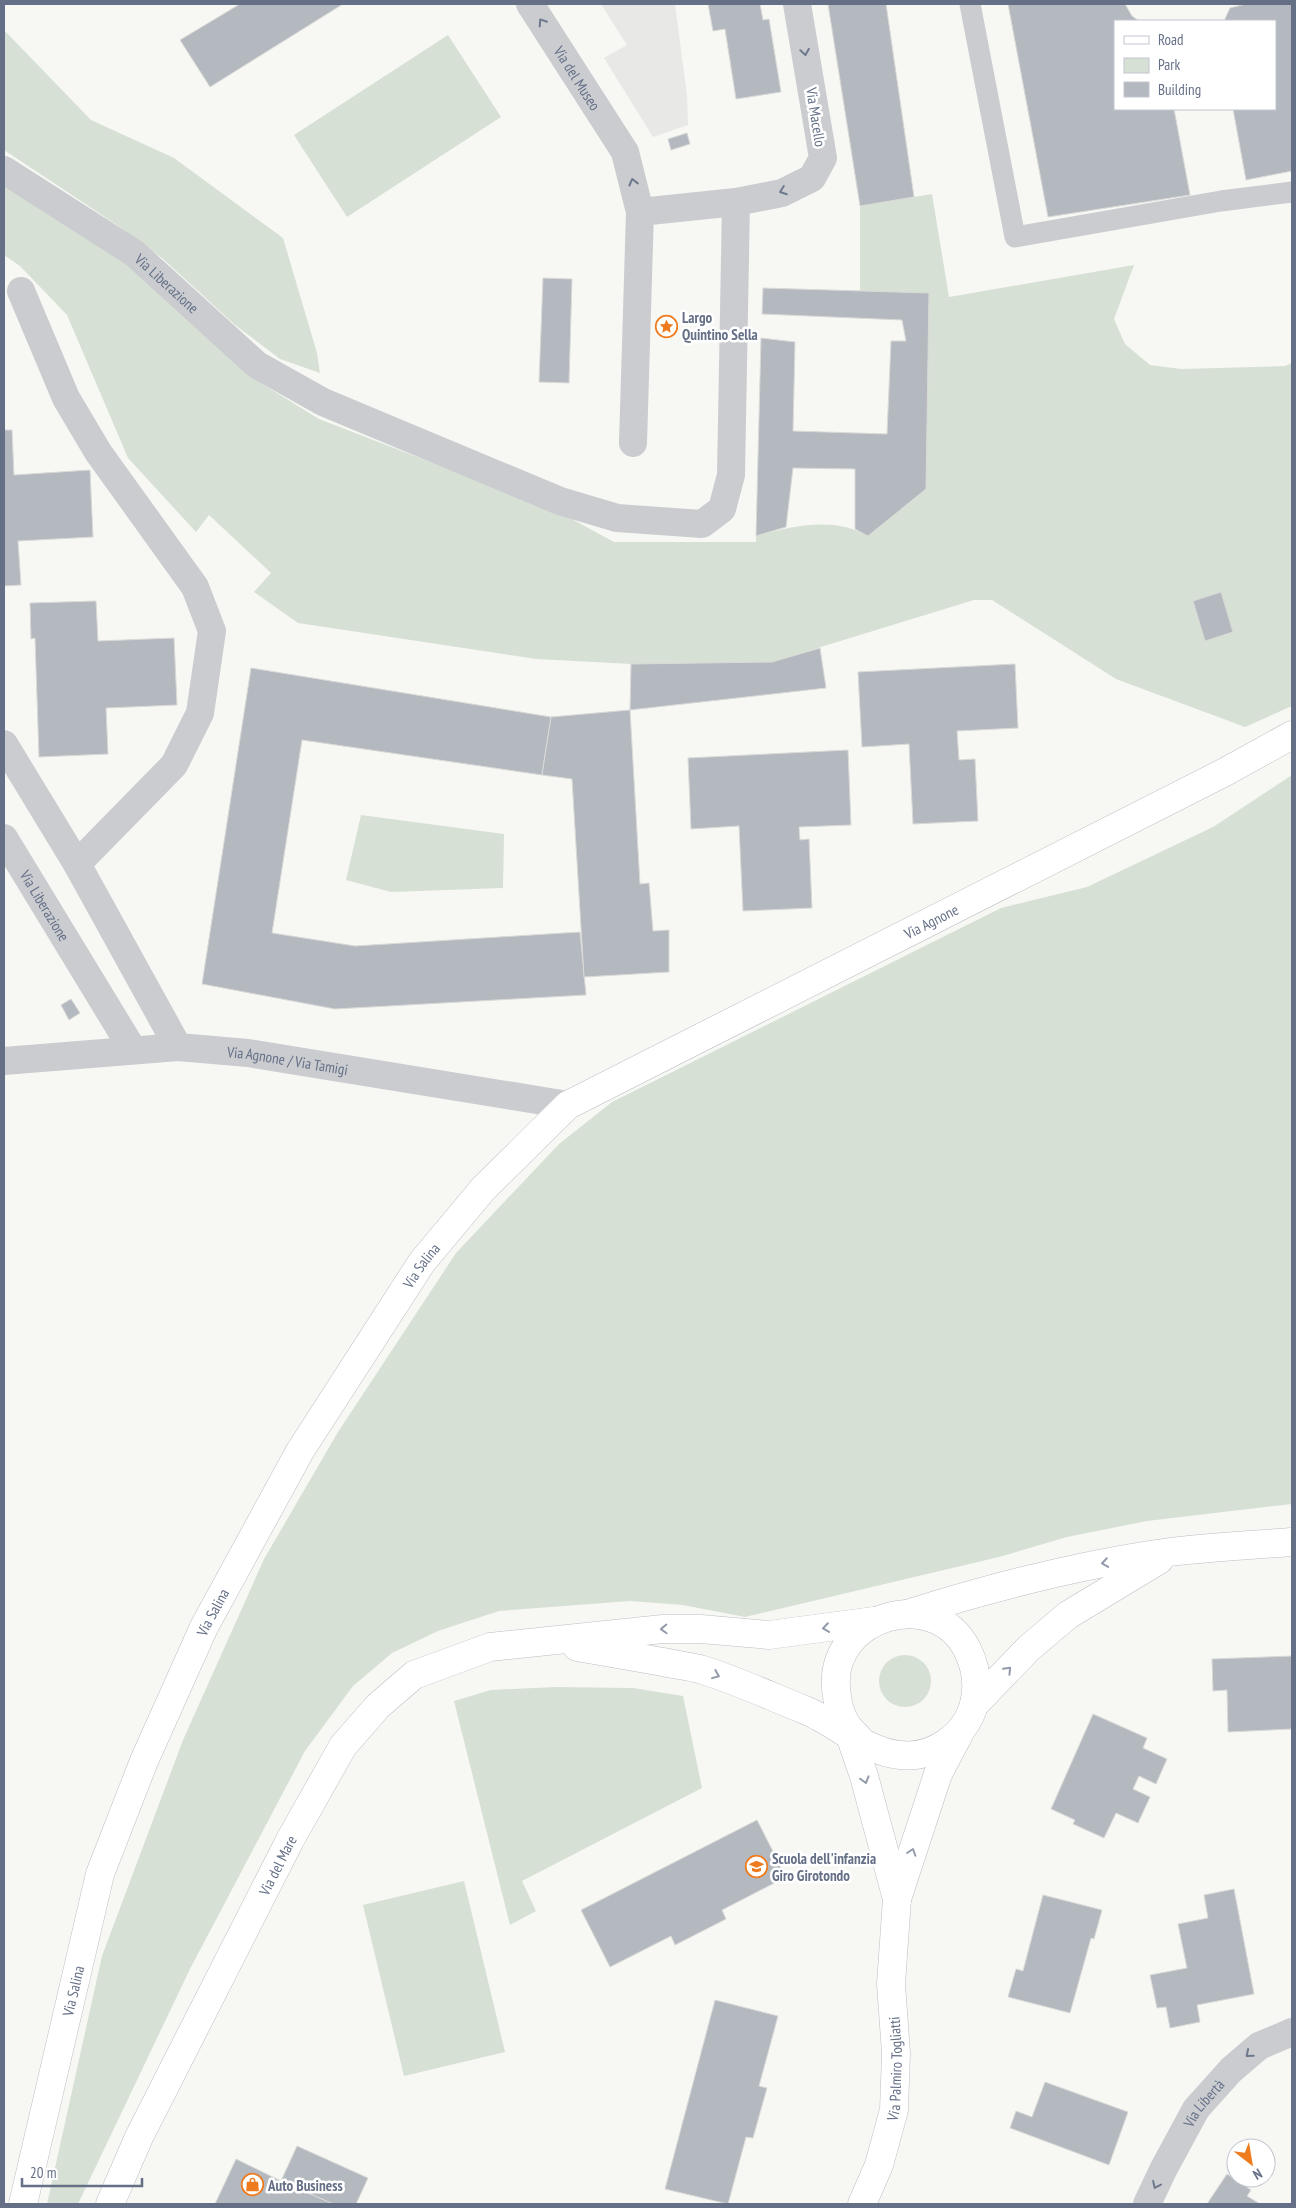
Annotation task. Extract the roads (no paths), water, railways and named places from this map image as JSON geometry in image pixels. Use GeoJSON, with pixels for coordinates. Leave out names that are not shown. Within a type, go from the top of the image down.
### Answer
{"type":"FeatureCollection","features":[{"type":"Feature","properties":{"kind":"main road","name":"Via Agnone"},"geometry":{"type":"LineString","coordinates":[[568,1105],[1225,772],[1292,735]]}},
{"type":"Feature","properties":{"kind":"main road","name":"Via Salina"},"geometry":{"type":"LineString","coordinates":[[23,2204],[100,1874],[144,1761],[204,1628],[300,1451],[422,1262],[483,1189],[568,1105]]}},
{"type":"Feature","properties":{"kind":"main road"},"geometry":{"type":"LineString","coordinates":[[907,1614],[971,1594],[1076,1568],[1171,1552],[1292,1542]]}},
{"type":"Feature","properties":{"kind":"main road"},"geometry":{"type":"LineString","coordinates":[[549,1641],[703,1670],[810,1712],[852,1732],[880,1751],[901,1756],[922,1754],[942,1746],[1029,1648],[1068,1615],[1171,1552]]}},
{"type":"Feature","properties":{"kind":"main road"},"geometry":{"type":"LineString","coordinates":[[907,1614],[935,1620],[948,1627],[964,1643],[974,1662],[977,1684],[968,1717],[938,1774],[897,1898],[852,1732],[837,1701],[835,1677],[842,1654],[855,1635],[874,1621],[890,1615],[907,1614]]}},
{"type":"Feature","properties":{"kind":"main road","name":"Via del Mare"},"geometry":{"type":"LineString","coordinates":[[110,2204],[139,2137],[281,1858],[343,1746],[378,1706],[414,1675],[490,1647],[663,1629],[701,1629],[769,1635],[874,1621]]}},
{"type":"Feature","properties":{"kind":"main road","name":"Via Palmiro Togliatti"},"geometry":{"type":"LineString","coordinates":[[862,2204],[879,2165],[894,2110],[896,2053],[891,1984],[897,1898]]}},
{"type":"Feature","properties":{"kind":"street","name":"Via del Museo"},"geometry":{"type":"LineString","coordinates":[[530,4],[625,152],[640,212],[633,443]]}},
{"type":"Feature","properties":{"kind":"street","name":"Via Macello"},"geometry":{"type":"LineString","coordinates":[[640,212],[736,202],[782,193],[812,178],[823,158],[798,4]]}},
{"type":"Feature","properties":{"kind":"street","name":"Via Liberazione"},"geometry":{"type":"LineString","coordinates":[[4,170],[134,254],[257,365],[324,402],[560,501],[617,518],[702,524],[722,508],[731,475],[736,202]]}},
{"type":"Feature","properties":{"kind":"street"},"geometry":{"type":"LineString","coordinates":[[20,291],[66,398],[98,452],[195,587],[212,631],[200,713],[174,765],[77,864]]}},
{"type":"Feature","properties":{"kind":"street"},"geometry":{"type":"LineString","coordinates":[[4,744],[77,864],[178,1048]]}},
{"type":"Feature","properties":{"kind":"street","name":"Via Liberazione"},"geometry":{"type":"LineString","coordinates":[[4,838],[133,1050]]}},
{"type":"Feature","properties":{"kind":"street","name":"Via Agnone / Via Tamigi"},"geometry":{"type":"LineString","coordinates":[[4,1061],[178,1048],[248,1053],[568,1105]]}},
{"type":"Feature","properties":{"kind":"street","name":"Via Libertà"},"geometry":{"type":"LineString","coordinates":[[1147,2204],[1196,2109],[1231,2070],[1259,2046],[1292,2032]]}},
{"type":"Feature","properties":{"kind":"lane"},"geometry":{"type":"LineString","coordinates":[[970,4],[1015,237],[1221,201],[1292,192]]}},
{"type":"Feature","properties":{"kind":"place","name":"Largo Quintino Sella"},"geometry":{"type":"Point","coordinates":[666,326]}},
{"type":"Feature","properties":{"kind":"place","name":"Scuola dell'infanzia Giro Girotondo"},"geometry":{"type":"Point","coordinates":[756,1867]}},
{"type":"Feature","properties":{"kind":"place","name":"Auto Business"},"geometry":{"type":"Point","coordinates":[252,2185]}}]}
